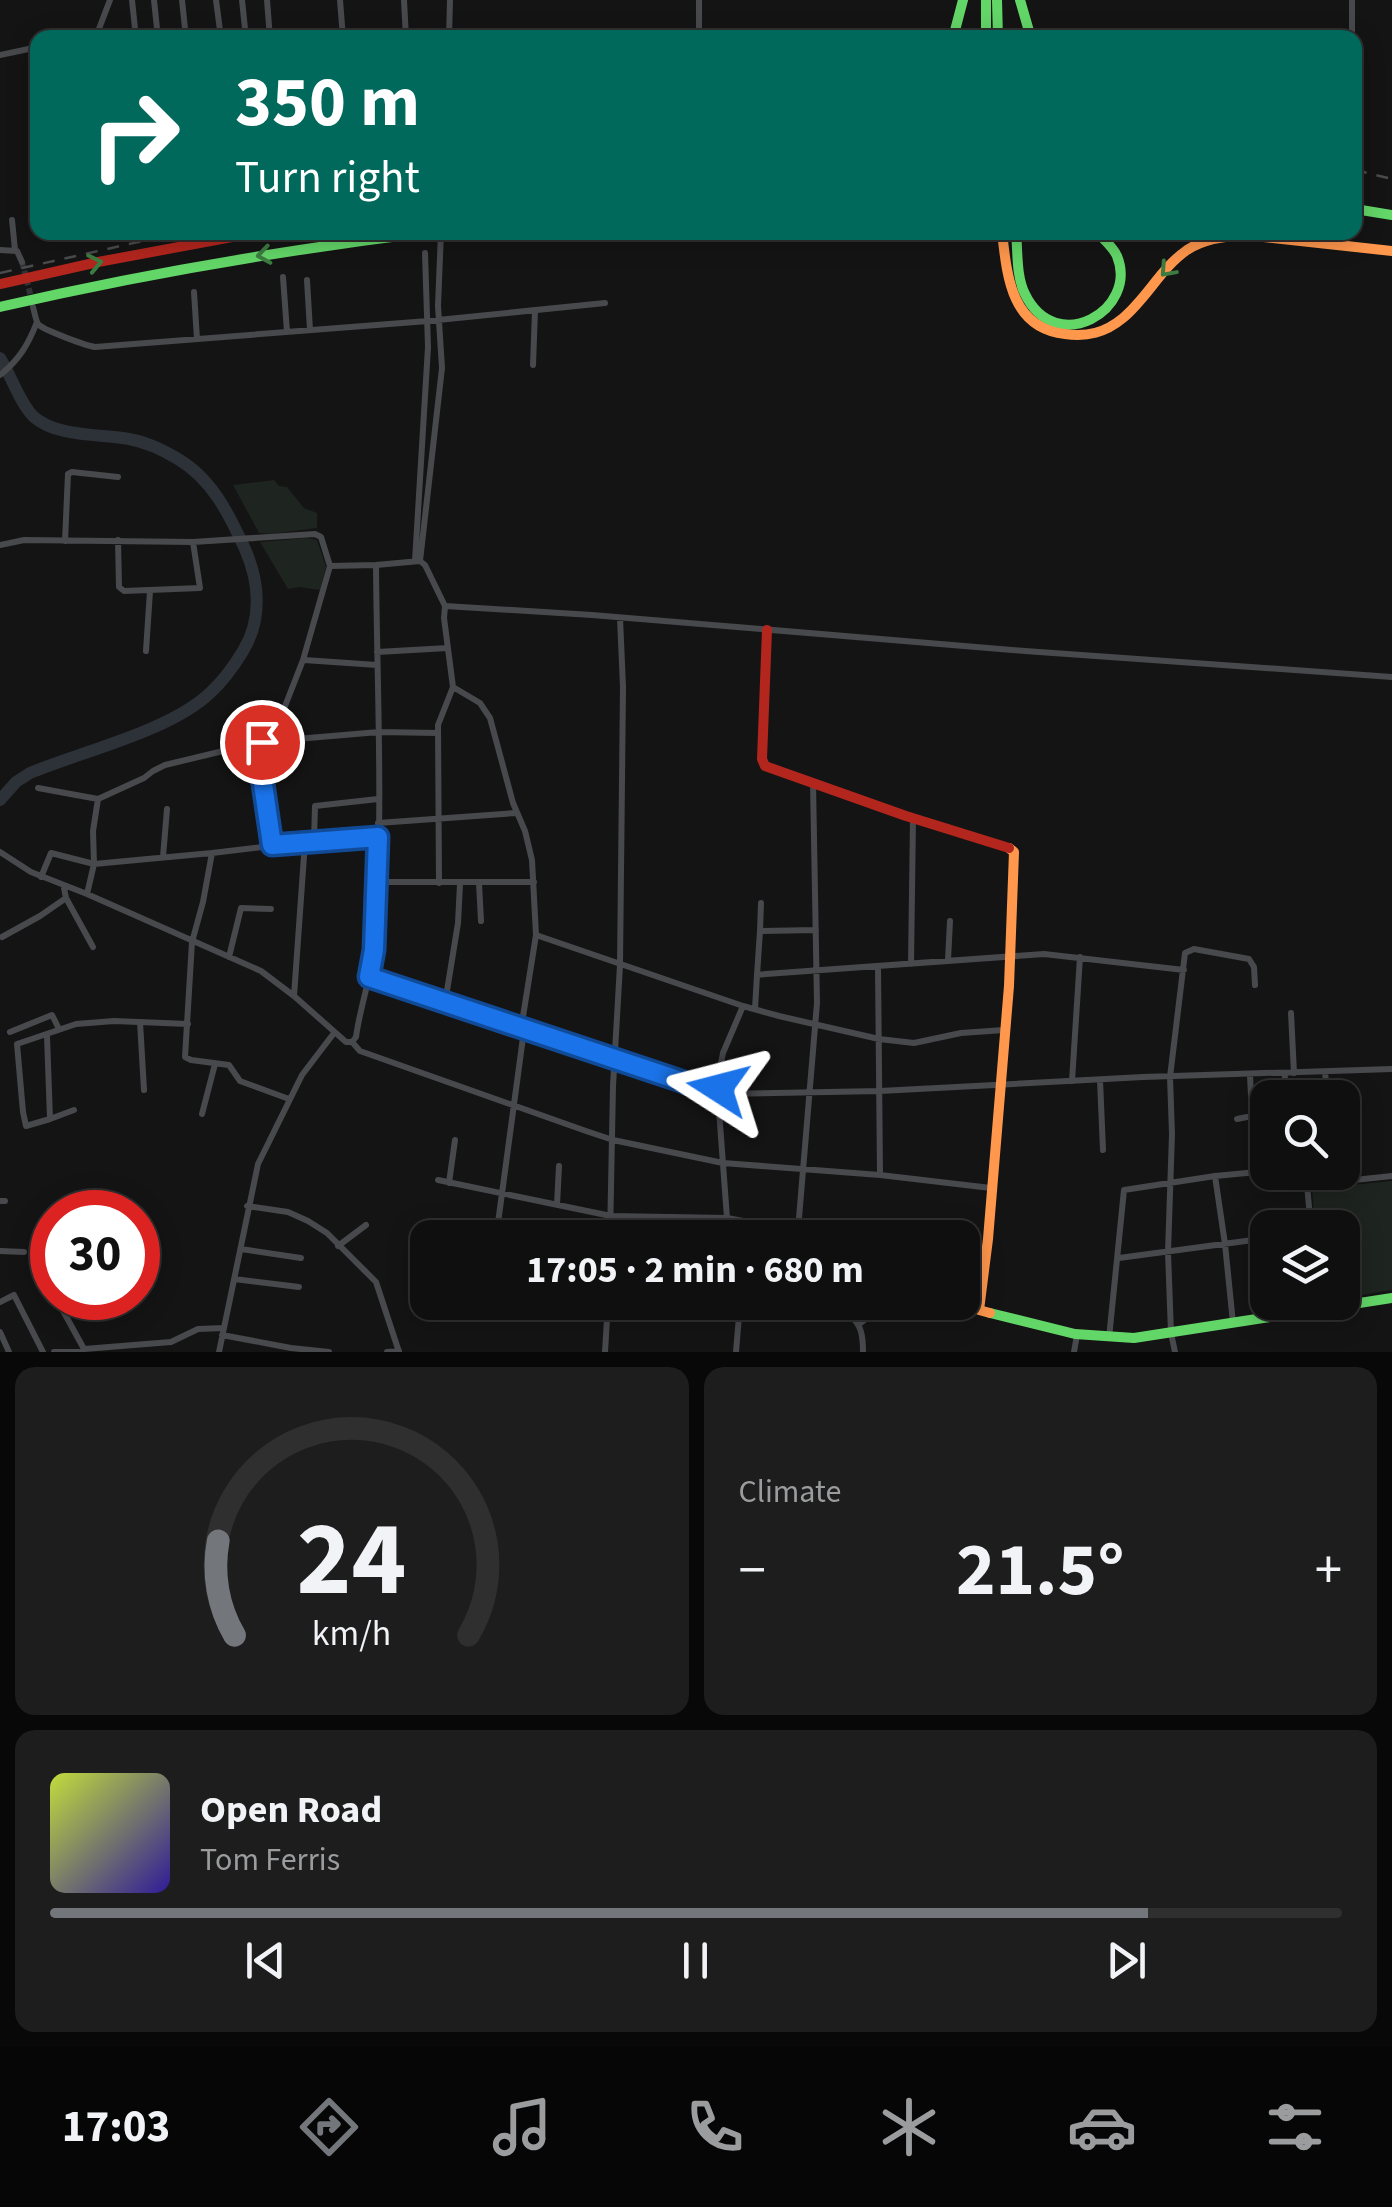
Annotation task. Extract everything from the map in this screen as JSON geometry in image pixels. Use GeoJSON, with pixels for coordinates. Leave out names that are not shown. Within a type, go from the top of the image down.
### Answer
{"type":"FeatureCollection","features":[{"type":"Feature","properties":{"kind":"main road"},"geometry":{"type":"LineString","coordinates":[[955,30],[962,0]]}},
{"type":"Feature","properties":{"kind":"main road"},"geometry":{"type":"LineString","coordinates":[[986,0],[986,30]]}},
{"type":"Feature","properties":{"kind":"main road"},"geometry":{"type":"LineString","coordinates":[[997,0],[998,30]]}},
{"type":"Feature","properties":{"kind":"main road"},"geometry":{"type":"LineString","coordinates":[[1020,0],[1029,30]]}},
{"type":"Feature","properties":{"kind":"main road"},"geometry":{"type":"LineString","coordinates":[[1362,213],[1392,218]]}},
{"type":"Feature","properties":{"kind":"main road"},"geometry":{"type":"LineString","coordinates":[[0,284],[216,240]]}},
{"type":"Feature","properties":{"kind":"main road"},"geometry":{"type":"LineString","coordinates":[[2,307],[237,259],[363,240]]}},
{"type":"Feature","properties":{"kind":"main road"},"geometry":{"type":"LineString","coordinates":[[1003,240],[1010,290],[1028,319],[1047,331],[1079,336],[1114,326],[1180,255],[1208,240]]}},
{"type":"Feature","properties":{"kind":"main road"},"geometry":{"type":"LineString","coordinates":[[1017,240],[1022,288],[1033,308],[1063,325],[1088,324],[1112,305],[1120,282],[1116,255],[1106,240]]}},
{"type":"Feature","properties":{"kind":"main road"},"geometry":{"type":"LineString","coordinates":[[1304,240],[1392,247]]}},
{"type":"Feature","properties":{"kind":"main road"},"geometry":{"type":"LineString","coordinates":[[1349,240],[1392,247]]}},
{"type":"Feature","properties":{"kind":"main road"},"geometry":{"type":"LineString","coordinates":[[766,630],[762,762],[766,767],[1014,850],[1010,955],[980,1300]]}},
{"type":"Feature","properties":{"kind":"main road"},"geometry":{"type":"LineString","coordinates":[[1360,1302],[1392,1298]]}},
{"type":"Feature","properties":{"kind":"main road"},"geometry":{"type":"LineString","coordinates":[[980,1310],[1109,1338],[1134,1338],[1253,1320]]}},
{"type":"Feature","properties":{"kind":"street"},"geometry":{"type":"LineString","coordinates":[[99,30],[110,0]]}},
{"type":"Feature","properties":{"kind":"street"},"geometry":{"type":"LineString","coordinates":[[132,0],[135,30]]}},
{"type":"Feature","properties":{"kind":"street"},"geometry":{"type":"LineString","coordinates":[[154,0],[157,30]]}},
{"type":"Feature","properties":{"kind":"street"},"geometry":{"type":"LineString","coordinates":[[182,0],[185,30]]}},
{"type":"Feature","properties":{"kind":"street"},"geometry":{"type":"LineString","coordinates":[[216,0],[219,30]]}},
{"type":"Feature","properties":{"kind":"street"},"geometry":{"type":"LineString","coordinates":[[242,0],[245,30]]}},
{"type":"Feature","properties":{"kind":"street"},"geometry":{"type":"LineString","coordinates":[[267,0],[269,30]]}},
{"type":"Feature","properties":{"kind":"street"},"geometry":{"type":"LineString","coordinates":[[340,0],[342,30]]}},
{"type":"Feature","properties":{"kind":"street"},"geometry":{"type":"LineString","coordinates":[[404,0],[406,30]]}},
{"type":"Feature","properties":{"kind":"street"},"geometry":{"type":"LineString","coordinates":[[449,30],[450,0]]}},
{"type":"Feature","properties":{"kind":"street"},"geometry":{"type":"LineString","coordinates":[[699,0],[699,30]]}},
{"type":"Feature","properties":{"kind":"street"},"geometry":{"type":"LineString","coordinates":[[1352,0],[1352,30]]}},
{"type":"Feature","properties":{"kind":"street"},"geometry":{"type":"LineString","coordinates":[[0,55],[30,48]]}},
{"type":"Feature","properties":{"kind":"street"},"geometry":{"type":"LineString","coordinates":[[12,220],[15,250],[22,262]]}},
{"type":"Feature","properties":{"kind":"street"},"geometry":{"type":"LineString","coordinates":[[417,561],[436,438],[442,368],[438,306],[441,240]]}},
{"type":"Feature","properties":{"kind":"street"},"geometry":{"type":"LineString","coordinates":[[0,250],[15,250]]}},
{"type":"Feature","properties":{"kind":"street"},"geometry":{"type":"LineString","coordinates":[[417,561],[427,370],[425,253]]}},
{"type":"Feature","properties":{"kind":"street"},"geometry":{"type":"LineString","coordinates":[[282,277],[287,332]]}},
{"type":"Feature","properties":{"kind":"street"},"geometry":{"type":"LineString","coordinates":[[307,280],[310,330]]}},
{"type":"Feature","properties":{"kind":"street"},"geometry":{"type":"LineString","coordinates":[[194,292],[197,339]]}},
{"type":"Feature","properties":{"kind":"street"},"geometry":{"type":"LineString","coordinates":[[33,307],[37,322],[44,329],[95,347],[605,304]]}},
{"type":"Feature","properties":{"kind":"street"},"geometry":{"type":"LineString","coordinates":[[533,365],[535,310]]}},
{"type":"Feature","properties":{"kind":"street"},"geometry":{"type":"LineString","coordinates":[[0,375],[27,347],[37,322]]}},
{"type":"Feature","properties":{"kind":"street"},"geometry":{"type":"LineString","coordinates":[[65,541],[68,473],[118,477]]}},
{"type":"Feature","properties":{"kind":"street"},"geometry":{"type":"LineString","coordinates":[[0,545],[24,540],[193,542],[317,534],[330,566],[303,660],[271,742]]}},
{"type":"Feature","properties":{"kind":"street"},"geometry":{"type":"LineString","coordinates":[[118,540],[120,589],[150,591],[200,587],[193,542]]}},
{"type":"Feature","properties":{"kind":"street"},"geometry":{"type":"LineString","coordinates":[[330,566],[417,561],[424,565],[444,606],[453,687],[438,734],[439,883]]}},
{"type":"Feature","properties":{"kind":"street"},"geometry":{"type":"LineString","coordinates":[[352,1042],[374,950],[379,732],[376,566]]}},
{"type":"Feature","properties":{"kind":"street"},"geometry":{"type":"LineString","coordinates":[[146,651],[150,591]]}},
{"type":"Feature","properties":{"kind":"street"},"geometry":{"type":"LineString","coordinates":[[444,606],[1392,677]]}},
{"type":"Feature","properties":{"kind":"street"},"geometry":{"type":"LineString","coordinates":[[611,1220],[620,965],[623,687],[620,618]]}},
{"type":"Feature","properties":{"kind":"street"},"geometry":{"type":"LineString","coordinates":[[377,652],[448,648]]}},
{"type":"Feature","properties":{"kind":"street"},"geometry":{"type":"LineString","coordinates":[[303,660],[377,665]]}},
{"type":"Feature","properties":{"kind":"street"},"geometry":{"type":"LineString","coordinates":[[453,687],[480,703],[490,718],[528,842],[534,882],[536,935],[498,1220]]}},
{"type":"Feature","properties":{"kind":"street"},"geometry":{"type":"LineString","coordinates":[[38,788],[98,799],[164,766],[257,743],[379,732],[438,734]]}},
{"type":"Feature","properties":{"kind":"street"},"geometry":{"type":"LineString","coordinates":[[257,743],[272,845]]}},
{"type":"Feature","properties":{"kind":"street"},"geometry":{"type":"LineString","coordinates":[[799,1220],[817,1003],[813,784]]}},
{"type":"Feature","properties":{"kind":"street"},"geometry":{"type":"LineString","coordinates":[[87,894],[94,864],[93,831],[98,799]]}},
{"type":"Feature","properties":{"kind":"street"},"geometry":{"type":"LineString","coordinates":[[314,841],[315,806],[378,799]]}},
{"type":"Feature","properties":{"kind":"street"},"geometry":{"type":"LineString","coordinates":[[164,856],[166,809]]}},
{"type":"Feature","properties":{"kind":"street"},"geometry":{"type":"LineString","coordinates":[[378,822],[516,812]]}},
{"type":"Feature","properties":{"kind":"street"},"geometry":{"type":"LineString","coordinates":[[910,964],[912,818]]}},
{"type":"Feature","properties":{"kind":"street"},"geometry":{"type":"LineString","coordinates":[[42,877],[51,854],[94,864],[378,837]]}},
{"type":"Feature","properties":{"kind":"street"},"geometry":{"type":"LineString","coordinates":[[294,996],[305,842]]}},
{"type":"Feature","properties":{"kind":"street"},"geometry":{"type":"LineString","coordinates":[[0,852],[42,877],[261,970],[334,1033],[352,1042]]}},
{"type":"Feature","properties":{"kind":"street"},"geometry":{"type":"LineString","coordinates":[[212,853],[192,942],[185,1058],[229,1065],[240,1081],[289,1099]]}},
{"type":"Feature","properties":{"kind":"street"},"geometry":{"type":"LineString","coordinates":[[376,882],[534,882]]}},
{"type":"Feature","properties":{"kind":"street"},"geometry":{"type":"LineString","coordinates":[[479,883],[481,921]]}},
{"type":"Feature","properties":{"kind":"street"},"geometry":{"type":"LineString","coordinates":[[444,1003],[458,922],[460,884]]}},
{"type":"Feature","properties":{"kind":"street"},"geometry":{"type":"LineString","coordinates":[[63,886],[93,946]]}},
{"type":"Feature","properties":{"kind":"street"},"geometry":{"type":"LineString","coordinates":[[2,938],[66,898]]}},
{"type":"Feature","properties":{"kind":"street"},"geometry":{"type":"LineString","coordinates":[[755,1009],[761,903]]}},
{"type":"Feature","properties":{"kind":"street"},"geometry":{"type":"LineString","coordinates":[[229,957],[241,908],[271,909]]}},
{"type":"Feature","properties":{"kind":"street"},"geometry":{"type":"LineString","coordinates":[[948,960],[950,921]]}},
{"type":"Feature","properties":{"kind":"street"},"geometry":{"type":"LineString","coordinates":[[760,931],[816,930]]}},
{"type":"Feature","properties":{"kind":"street"},"geometry":{"type":"LineString","coordinates":[[536,935],[744,1006],[879,1039],[914,1044],[960,1033],[1004,1030]]}},
{"type":"Feature","properties":{"kind":"street"},"geometry":{"type":"LineString","coordinates":[[1174,1352],[1168,1252],[1172,1182],[1170,1077],[1186,953],[1189,950],[1249,959],[1254,967],[1255,985]]}},
{"type":"Feature","properties":{"kind":"street"},"geometry":{"type":"LineString","coordinates":[[757,976],[1054,954],[1184,970]]}},
{"type":"Feature","properties":{"kind":"street"},"geometry":{"type":"LineString","coordinates":[[1072,1081],[1080,957]]}},
{"type":"Feature","properties":{"kind":"street"},"geometry":{"type":"LineString","coordinates":[[878,966],[880,1175]]}},
{"type":"Feature","properties":{"kind":"street"},"geometry":{"type":"LineString","coordinates":[[369,977],[720,1094],[1392,1069]]}},
{"type":"Feature","properties":{"kind":"street"},"geometry":{"type":"LineString","coordinates":[[728,1218],[718,1083],[723,1053],[744,1006]]}},
{"type":"Feature","properties":{"kind":"street"},"geometry":{"type":"LineString","coordinates":[[1288,1080],[1291,1013]]}},
{"type":"Feature","properties":{"kind":"street"},"geometry":{"type":"LineString","coordinates":[[10,1032],[52,1016],[59,1029]]}},
{"type":"Feature","properties":{"kind":"street"},"geometry":{"type":"LineString","coordinates":[[140,1022],[144,1090]]}},
{"type":"Feature","properties":{"kind":"street"},"geometry":{"type":"LineString","coordinates":[[74,1110],[26,1126],[17,1046],[86,1023],[188,1024]]}},
{"type":"Feature","properties":{"kind":"street"},"geometry":{"type":"LineString","coordinates":[[219,1352],[258,1164],[302,1075],[334,1033]]}},
{"type":"Feature","properties":{"kind":"street"},"geometry":{"type":"LineString","coordinates":[[47,1036],[50,1119]]}},
{"type":"Feature","properties":{"kind":"street"},"geometry":{"type":"LineString","coordinates":[[352,1042],[360,1052],[374,1058],[613,1140],[723,1164],[880,1175],[991,1188]]}},
{"type":"Feature","properties":{"kind":"street"},"geometry":{"type":"LineString","coordinates":[[202,1114],[215,1064]]}},
{"type":"Feature","properties":{"kind":"street"},"geometry":{"type":"LineString","coordinates":[[1325,1072],[1325,1080]]}},
{"type":"Feature","properties":{"kind":"street"},"geometry":{"type":"LineString","coordinates":[[1236,1119],[1250,1118],[1252,1114],[1250,1075]]}},
{"type":"Feature","properties":{"kind":"street"},"geometry":{"type":"LineString","coordinates":[[1100,1080],[1103,1150]]}},
{"type":"Feature","properties":{"kind":"street"},"geometry":{"type":"LineString","coordinates":[[450,1183],[455,1140]]}},
{"type":"Feature","properties":{"kind":"street"},"geometry":{"type":"LineString","coordinates":[[557,1204],[559,1166]]}},
{"type":"Feature","properties":{"kind":"street"},"geometry":{"type":"LineString","coordinates":[[1109,1338],[1124,1191],[1250,1173]]}},
{"type":"Feature","properties":{"kind":"street"},"geometry":{"type":"LineString","coordinates":[[1215,1176],[1233,1324]]}},
{"type":"Feature","properties":{"kind":"street"},"geometry":{"type":"LineString","coordinates":[[1360,1179],[1392,1176]]}},
{"type":"Feature","properties":{"kind":"street"},"geometry":{"type":"LineString","coordinates":[[438,1180],[611,1216],[738,1220]]}},
{"type":"Feature","properties":{"kind":"street"},"geometry":{"type":"LineString","coordinates":[[248,1206],[288,1212],[323,1230],[376,1282],[399,1352],[387,1352]]}},
{"type":"Feature","properties":{"kind":"street"},"geometry":{"type":"LineString","coordinates":[[338,1246],[366,1226]]}},
{"type":"Feature","properties":{"kind":"street"},"geometry":{"type":"LineString","coordinates":[[1119,1258],[1250,1241]]}},
{"type":"Feature","properties":{"kind":"street"},"geometry":{"type":"LineString","coordinates":[[240,1249],[301,1258]]}},
{"type":"Feature","properties":{"kind":"street"},"geometry":{"type":"LineString","coordinates":[[0,1250],[24,1252]]}},
{"type":"Feature","properties":{"kind":"street"},"geometry":{"type":"LineString","coordinates":[[234,1279],[299,1287]]}},
{"type":"Feature","properties":{"kind":"street"},"geometry":{"type":"LineString","coordinates":[[0,1302],[14,1296],[42,1352]]}},
{"type":"Feature","properties":{"kind":"street"},"geometry":{"type":"LineString","coordinates":[[69,1320],[83,1351]]}},
{"type":"Feature","properties":{"kind":"street"},"geometry":{"type":"LineString","coordinates":[[606,1352],[607,1320]]}},
{"type":"Feature","properties":{"kind":"street"},"geometry":{"type":"LineString","coordinates":[[736,1352],[739,1320]]}},
{"type":"Feature","properties":{"kind":"street"},"geometry":{"type":"LineString","coordinates":[[855,1320],[859,1324],[863,1352]]}},
{"type":"Feature","properties":{"kind":"street"},"geometry":{"type":"LineString","coordinates":[[859,1324],[864,1320]]}},
{"type":"Feature","properties":{"kind":"street"},"geometry":{"type":"LineString","coordinates":[[54,1352],[171,1342],[198,1328],[291,1348],[330,1352]]}},
{"type":"Feature","properties":{"kind":"street"},"geometry":{"type":"LineString","coordinates":[[0,1332],[9,1352]]}},
{"type":"Feature","properties":{"kind":"street"},"geometry":{"type":"LineString","coordinates":[[1074,1352],[1078,1333]]}},
{"type":"Feature","properties":{"kind":"shaded area"},"geometry":{"type":"Polygon","coordinates":[[[274,480],[287,487],[304,508],[317,513],[317,528],[259,533],[233,485],[274,480]]]}},
{"type":"Feature","properties":{"kind":"shaded area"},"geometry":{"type":"Polygon","coordinates":[[[317,540],[326,567],[320,590],[288,589],[260,542],[317,540]]]}},
{"type":"Feature","properties":{"kind":"shaded area"},"geometry":{"type":"Polygon","coordinates":[[[1392,1181],[1392,1290],[1360,1295],[1360,1210],[1314,1210],[1312,1190],[1360,1190],[1360,1184],[1392,1181]]]}},
{"type":"Feature","properties":{"kind":"waterway"},"geometry":{"type":"LineString","coordinates":[[0,358],[24,405],[43,423],[67,431],[142,442],[178,459],[201,477],[226,510],[245,549],[257,601],[253,627],[243,651],[210,693],[149,729],[30,773],[0,800]]}},
{"type":"Feature","properties":{"kind":"tunnel"},"geometry":{"type":"LineString","coordinates":[[22,262],[32,301]]}},
{"type":"Feature","properties":{"kind":"railway"},"geometry":{"type":"LineString","coordinates":[[1362,172],[1392,179]]}},
{"type":"Feature","properties":{"kind":"railway"},"geometry":{"type":"LineString","coordinates":[[0,273],[147,240]]}},
{"type":"Feature","properties":{"kind":"traffic: fast"},"geometry":{"type":"LineString","coordinates":[[955,30],[963,0]]}},
{"type":"Feature","properties":{"kind":"traffic: fast"},"geometry":{"type":"LineString","coordinates":[[986,0],[986,30]]}},
{"type":"Feature","properties":{"kind":"traffic: fast"},"geometry":{"type":"LineString","coordinates":[[997,0],[998,30]]}},
{"type":"Feature","properties":{"kind":"traffic: fast"},"geometry":{"type":"LineString","coordinates":[[1020,0],[1029,30]]}},
{"type":"Feature","properties":{"kind":"traffic: fast"},"geometry":{"type":"LineString","coordinates":[[1362,210],[1392,215]]}},
{"type":"Feature","properties":{"kind":"traffic: fast"},"geometry":{"type":"LineString","coordinates":[[0,307],[214,264],[372,240]]}},
{"type":"Feature","properties":{"kind":"traffic: fast"},"geometry":{"type":"LineString","coordinates":[[1017,240],[1025,294],[1039,313],[1056,323],[1074,324],[1106,309],[1116,294],[1121,276],[1117,256],[1104,240]]}},
{"type":"Feature","properties":{"kind":"traffic: fast"},"geometry":{"type":"LineString","coordinates":[[990,1313],[1075,1334],[1134,1338],[1392,1298]]}},
{"type":"Feature","properties":{"kind":"traffic: slow"},"geometry":{"type":"LineString","coordinates":[[1003,240],[1010,282],[1023,311],[1047,330],[1073,335],[1096,333],[1116,323],[1178,257],[1211,240]]}},
{"type":"Feature","properties":{"kind":"traffic: slow"},"geometry":{"type":"LineString","coordinates":[[1292,240],[1392,251]]}},
{"type":"Feature","properties":{"kind":"traffic: slow"},"geometry":{"type":"LineString","coordinates":[[990,1313],[979,1310],[1009,986],[1014,852],[1009,848]]}},
{"type":"Feature","properties":{"kind":"traffic: jam"},"geometry":{"type":"LineString","coordinates":[[0,284],[216,240]]}},
{"type":"Feature","properties":{"kind":"traffic: jam"},"geometry":{"type":"LineString","coordinates":[[767,630],[762,759],[765,766],[1009,848]]}},
{"type":"Feature","properties":{"kind":"route"},"geometry":{"type":"LineString","coordinates":[[262,742],[257,743],[272,845],[378,837],[374,950],[369,977],[720,1094],[718,1088]]}}]}
